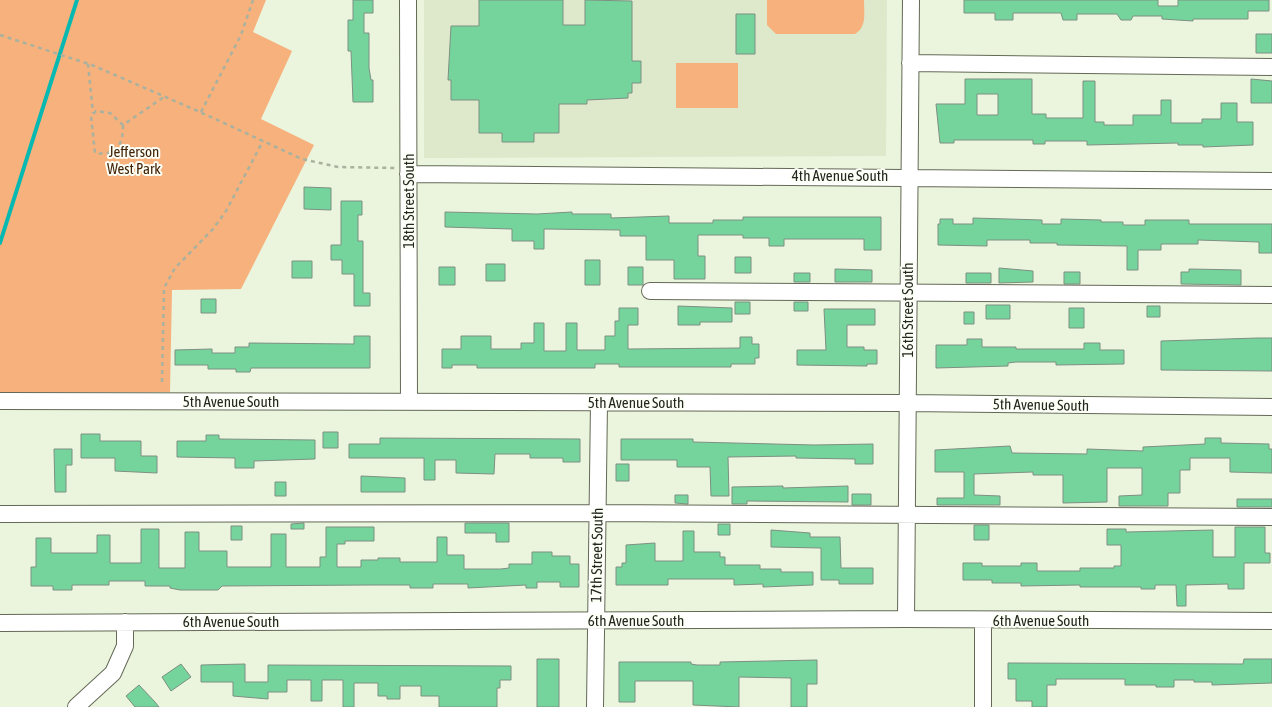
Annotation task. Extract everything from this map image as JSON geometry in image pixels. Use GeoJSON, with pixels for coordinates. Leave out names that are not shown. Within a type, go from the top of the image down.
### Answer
{"type":"FeatureCollection","features":[{"type":"Feature","properties":{"kind":"street","name":"18th Street South"},"geometry":{"type":"LineString","coordinates":[[408,0],[409,402]]}},
{"type":"Feature","properties":{"kind":"street","name":"16th Street South"},"geometry":{"type":"LineString","coordinates":[[906,619],[911,0]]}},
{"type":"Feature","properties":{"kind":"street"},"geometry":{"type":"LineString","coordinates":[[910,63],[1272,67]]}},
{"type":"Feature","properties":{"kind":"street","name":"4th Avenue South"},"geometry":{"type":"LineString","coordinates":[[408,174],[1272,181]]}},
{"type":"Feature","properties":{"kind":"street"},"geometry":{"type":"LineString","coordinates":[[650,291],[1272,295]]}},
{"type":"Feature","properties":{"kind":"street","name":"5th Avenue South"},"geometry":{"type":"LineString","coordinates":[[0,402],[907,403],[1272,408]]}},
{"type":"Feature","properties":{"kind":"street","name":"17th Street South"},"geometry":{"type":"LineString","coordinates":[[595,707],[599,403]]}},
{"type":"Feature","properties":{"kind":"street"},"geometry":{"type":"LineString","coordinates":[[0,514],[598,513],[1272,517]]}},
{"type":"Feature","properties":{"kind":"street","name":"6th Avenue South"},"geometry":{"type":"LineString","coordinates":[[0,622],[595,622],[906,619],[1272,621]]}},
{"type":"Feature","properties":{"kind":"street"},"geometry":{"type":"LineString","coordinates":[[983,620],[983,707]]}},
{"type":"Feature","properties":{"kind":"street"},"geometry":{"type":"LineString","coordinates":[[76,707],[113,673],[125,646],[125,622]]}},
{"type":"Feature","properties":{"kind":"path"},"geometry":{"type":"LineString","coordinates":[[200,112],[241,35],[253,0]]}},
{"type":"Feature","properties":{"kind":"path"},"geometry":{"type":"LineString","coordinates":[[0,35],[79,60],[200,112],[302,159],[320,164],[357,168],[392,168]]}},
{"type":"Feature","properties":{"kind":"path"},"geometry":{"type":"LineString","coordinates":[[88,64],[94,113],[91,116],[95,152],[104,154],[116,149],[123,141],[123,125],[110,113],[96,111],[94,113]]}},
{"type":"Feature","properties":{"kind":"path"},"geometry":{"type":"LineString","coordinates":[[123,125],[164,97]]}},
{"type":"Feature","properties":{"kind":"path"},"geometry":{"type":"LineString","coordinates":[[162,382],[164,288],[175,268],[213,229],[226,211],[263,141]]}},
{"type":"Feature","properties":{"kind":"shaded area"},"geometry":{"type":"Polygon","coordinates":[[[424,0],[887,0],[886,156],[424,158],[424,0]]]}},
{"type":"Feature","properties":{"kind":"green space","name":"Jefferson West Park"},"geometry":{"type":"Polygon","coordinates":[[[0,0],[266,0],[253,32],[292,51],[261,119],[314,145],[241,289],[172,290],[170,392],[0,392],[0,0]]]}},
{"type":"Feature","properties":{"kind":"green space"},"geometry":{"type":"Polygon","coordinates":[[[767,0],[864,0],[863,24],[855,34],[776,34],[767,25],[767,0]]]}},
{"type":"Feature","properties":{"kind":"green space"},"geometry":{"type":"Polygon","coordinates":[[[676,63],[738,63],[738,108],[676,108],[676,63]]]}},
{"type":"Feature","properties":{"kind":"building"},"geometry":{"type":"Polygon","coordinates":[[[353,0],[373,0],[373,13],[364,13],[364,33],[369,33],[369,68],[371,80],[373,80],[373,102],[353,102],[351,51],[348,51],[348,20],[353,20],[353,0]]]}},
{"type":"Feature","properties":{"kind":"building"},"geometry":{"type":"Polygon","coordinates":[[[479,0],[563,0],[563,25],[585,25],[585,0],[632,1],[632,61],[641,61],[641,83],[632,83],[632,93],[628,93],[628,98],[587,100],[587,104],[559,104],[559,133],[534,133],[534,142],[502,142],[502,133],[479,133],[479,100],[451,100],[451,80],[448,80],[451,26],[479,26],[479,0]]]}},
{"type":"Feature","properties":{"kind":"building"},"geometry":{"type":"Polygon","coordinates":[[[964,0],[1158,0],[1158,6],[1178,6],[1178,0],[1269,0],[1269,11],[1248,11],[1248,19],[1193,19],[1193,21],[1162,19],[1162,16],[1133,16],[1131,20],[1121,20],[1117,14],[1077,14],[1077,20],[1063,20],[1061,13],[1013,13],[1013,20],[995,20],[995,13],[964,13],[964,0]]]}},
{"type":"Feature","properties":{"kind":"building"},"geometry":{"type":"Polygon","coordinates":[[[736,14],[755,14],[755,54],[736,54],[736,14]]]}},
{"type":"Feature","properties":{"kind":"building"},"geometry":{"type":"Polygon","coordinates":[[[1256,34],[1272,34],[1272,53],[1256,53],[1256,34]]]}},
{"type":"Feature","properties":{"kind":"building"},"geometry":{"type":"Polygon","coordinates":[[[965,79],[1032,79],[1032,114],[1046,114],[1046,118],[1083,118],[1083,81],[1095,81],[1095,122],[1104,122],[1104,125],[1133,125],[1133,115],[1161,115],[1161,100],[1171,100],[1171,123],[1202,123],[1202,119],[1221,119],[1221,103],[1237,103],[1237,122],[1253,122],[1253,145],[1203,147],[1203,145],[1178,145],[1178,143],[1087,145],[1087,141],[1045,141],[1045,144],[1033,144],[1033,140],[954,140],[954,143],[940,143],[936,104],[965,104],[965,79]],[[977,94],[977,115],[998,115],[998,94],[977,94]]]}},
{"type":"Feature","properties":{"kind":"building"},"geometry":{"type":"Polygon","coordinates":[[[1251,79],[1272,81],[1272,103],[1251,103],[1251,79]]]}},
{"type":"Feature","properties":{"kind":"building"},"geometry":{"type":"Polygon","coordinates":[[[304,187],[331,188],[331,210],[304,209],[304,187]]]}},
{"type":"Feature","properties":{"kind":"building"},"geometry":{"type":"Polygon","coordinates":[[[341,201],[362,201],[362,215],[358,215],[358,241],[363,241],[363,293],[370,293],[370,306],[354,306],[354,274],[342,274],[342,260],[331,260],[331,245],[341,245],[341,201]]]}},
{"type":"Feature","properties":{"kind":"building"},"geometry":{"type":"Polygon","coordinates":[[[445,212],[537,214],[572,212],[572,214],[611,214],[611,218],[669,216],[669,223],[713,223],[713,220],[743,220],[743,217],[881,217],[881,250],[864,250],[864,239],[784,239],[784,246],[769,246],[769,238],[743,238],[743,235],[698,235],[698,256],[705,256],[705,279],[674,279],[674,260],[646,260],[646,236],[620,236],[620,230],[544,229],[544,249],[534,249],[534,241],[512,241],[512,229],[445,227],[445,212]]]}},
{"type":"Feature","properties":{"kind":"building"},"geometry":{"type":"Polygon","coordinates":[[[973,218],[1042,220],[1042,224],[1061,224],[1061,219],[1123,222],[1123,225],[1145,225],[1145,220],[1189,220],[1189,224],[1272,224],[1272,253],[1259,253],[1259,242],[1198,240],[1198,244],[1161,244],[1161,250],[1138,250],[1138,270],[1127,270],[1127,246],[1057,245],[1057,243],[1030,243],[1030,240],[987,240],[987,246],[938,245],[938,224],[940,224],[940,219],[953,219],[953,224],[973,224],[973,218]]]}},
{"type":"Feature","properties":{"kind":"building"},"geometry":{"type":"Polygon","coordinates":[[[735,257],[751,257],[751,273],[735,273],[735,257]]]}},
{"type":"Feature","properties":{"kind":"building"},"geometry":{"type":"Polygon","coordinates":[[[585,260],[600,260],[600,285],[585,285],[585,260]]]}},
{"type":"Feature","properties":{"kind":"building"},"geometry":{"type":"Polygon","coordinates":[[[292,261],[312,261],[312,278],[292,278],[292,261]]]}},
{"type":"Feature","properties":{"kind":"building"},"geometry":{"type":"Polygon","coordinates":[[[486,264],[505,264],[505,281],[486,281],[486,264]]]}},
{"type":"Feature","properties":{"kind":"building"},"geometry":{"type":"Polygon","coordinates":[[[439,267],[455,267],[455,285],[439,285],[439,267]]]}},
{"type":"Feature","properties":{"kind":"building"},"geometry":{"type":"Polygon","coordinates":[[[628,267],[643,267],[643,285],[628,285],[628,267]]]}},
{"type":"Feature","properties":{"kind":"building"},"geometry":{"type":"Polygon","coordinates":[[[999,268],[1033,271],[1033,282],[999,283],[999,268]]]}},
{"type":"Feature","properties":{"kind":"building"},"geometry":{"type":"Polygon","coordinates":[[[835,269],[872,270],[872,282],[835,282],[835,269]]]}},
{"type":"Feature","properties":{"kind":"building"},"geometry":{"type":"Polygon","coordinates":[[[1189,269],[1241,270],[1241,285],[1181,284],[1181,272],[1189,272],[1189,269]]]}},
{"type":"Feature","properties":{"kind":"building"},"geometry":{"type":"Polygon","coordinates":[[[1064,272],[1080,272],[1080,284],[1064,284],[1064,272]]]}},
{"type":"Feature","properties":{"kind":"building"},"geometry":{"type":"Polygon","coordinates":[[[794,273],[810,273],[810,282],[794,282],[794,273]]]}},
{"type":"Feature","properties":{"kind":"building"},"geometry":{"type":"Polygon","coordinates":[[[966,273],[991,273],[991,283],[966,283],[966,273]]]}},
{"type":"Feature","properties":{"kind":"building"},"geometry":{"type":"Polygon","coordinates":[[[201,299],[216,299],[216,313],[201,313],[201,299]]]}},
{"type":"Feature","properties":{"kind":"building"},"geometry":{"type":"Polygon","coordinates":[[[735,302],[750,302],[750,314],[735,314],[735,302]]]}},
{"type":"Feature","properties":{"kind":"building"},"geometry":{"type":"Polygon","coordinates":[[[794,302],[808,302],[808,311],[794,311],[794,302]]]}},
{"type":"Feature","properties":{"kind":"building"},"geometry":{"type":"Polygon","coordinates":[[[986,305],[1010,305],[1010,319],[986,319],[986,305]]]}},
{"type":"Feature","properties":{"kind":"building"},"geometry":{"type":"Polygon","coordinates":[[[678,306],[732,308],[732,322],[700,322],[700,325],[678,325],[678,306]]]}},
{"type":"Feature","properties":{"kind":"building"},"geometry":{"type":"Polygon","coordinates":[[[1147,306],[1160,306],[1160,317],[1147,317],[1147,306]]]}},
{"type":"Feature","properties":{"kind":"building"},"geometry":{"type":"Polygon","coordinates":[[[619,308],[638,308],[638,325],[628,325],[628,349],[740,348],[740,337],[752,337],[752,344],[759,344],[759,358],[755,358],[755,364],[731,364],[731,367],[619,367],[619,364],[595,364],[595,368],[477,368],[477,365],[452,365],[452,368],[442,368],[442,349],[461,349],[461,336],[491,336],[491,349],[521,349],[521,343],[534,343],[534,323],[544,323],[544,351],[566,351],[566,323],[577,323],[577,350],[605,350],[605,336],[615,336],[615,321],[619,321],[619,308]]]}},
{"type":"Feature","properties":{"kind":"building"},"geometry":{"type":"Polygon","coordinates":[[[1069,308],[1084,308],[1084,328],[1069,328],[1069,308]]]}},
{"type":"Feature","properties":{"kind":"building"},"geometry":{"type":"Polygon","coordinates":[[[824,309],[875,309],[875,325],[847,325],[847,347],[864,347],[864,350],[877,350],[877,364],[867,364],[867,366],[797,365],[797,350],[826,350],[824,309]]]}},
{"type":"Feature","properties":{"kind":"building"},"geometry":{"type":"Polygon","coordinates":[[[964,312],[974,312],[974,324],[964,324],[964,312]]]}},
{"type":"Feature","properties":{"kind":"building"},"geometry":{"type":"Polygon","coordinates":[[[354,336],[370,336],[370,368],[251,368],[250,372],[236,372],[236,369],[208,369],[208,365],[175,365],[175,350],[212,349],[212,353],[235,353],[235,347],[249,347],[249,343],[354,344],[354,336]]]}},
{"type":"Feature","properties":{"kind":"building"},"geometry":{"type":"Polygon","coordinates":[[[1272,338],[1272,371],[1161,370],[1161,341],[1272,338]]]}},
{"type":"Feature","properties":{"kind":"building"},"geometry":{"type":"Polygon","coordinates":[[[967,339],[982,339],[982,347],[1016,347],[1016,349],[1084,349],[1084,343],[1100,343],[1100,350],[1124,350],[1124,364],[1056,365],[1056,362],[1016,362],[1008,363],[1008,366],[936,368],[936,345],[967,345],[967,339]]]}},
{"type":"Feature","properties":{"kind":"building"},"geometry":{"type":"Polygon","coordinates":[[[323,432],[338,432],[338,448],[323,448],[323,432]]]}},
{"type":"Feature","properties":{"kind":"building"},"geometry":{"type":"Polygon","coordinates":[[[81,434],[100,434],[100,441],[141,441],[141,456],[157,456],[157,473],[115,471],[115,458],[81,458],[81,434]]]}},
{"type":"Feature","properties":{"kind":"building"},"geometry":{"type":"Polygon","coordinates":[[[206,435],[219,435],[219,439],[315,440],[315,459],[254,461],[254,468],[235,468],[235,458],[177,457],[177,441],[206,441],[206,435]]]}},
{"type":"Feature","properties":{"kind":"building"},"geometry":{"type":"Polygon","coordinates":[[[380,438],[580,439],[580,462],[563,462],[563,458],[530,458],[530,454],[495,454],[494,474],[456,473],[456,460],[435,460],[435,480],[424,480],[424,458],[349,458],[349,444],[380,444],[380,438]]]}},
{"type":"Feature","properties":{"kind":"building"},"geometry":{"type":"Polygon","coordinates":[[[1205,438],[1221,438],[1221,443],[1269,444],[1269,449],[1272,449],[1272,473],[1230,472],[1230,458],[1190,458],[1190,470],[1180,470],[1180,493],[1168,493],[1168,506],[1119,506],[1119,496],[1142,495],[1142,468],[1107,468],[1107,502],[1063,503],[1063,475],[1033,475],[1033,472],[974,474],[974,495],[1000,496],[1000,505],[937,505],[937,498],[964,498],[964,472],[935,472],[935,450],[1010,446],[1012,453],[1087,454],[1087,449],[1143,451],[1143,447],[1205,444],[1205,438]]]}},
{"type":"Feature","properties":{"kind":"building"},"geometry":{"type":"Polygon","coordinates":[[[621,439],[693,439],[693,442],[814,445],[873,444],[873,464],[855,464],[855,459],[796,458],[796,456],[728,457],[729,496],[711,496],[710,467],[677,467],[677,460],[621,460],[621,439]]]}},
{"type":"Feature","properties":{"kind":"building"},"geometry":{"type":"Polygon","coordinates":[[[54,449],[72,449],[72,465],[66,465],[66,492],[55,492],[54,449]]]}},
{"type":"Feature","properties":{"kind":"building"},"geometry":{"type":"Polygon","coordinates":[[[616,464],[629,464],[629,481],[616,481],[616,464]]]}},
{"type":"Feature","properties":{"kind":"building"},"geometry":{"type":"Polygon","coordinates":[[[361,476],[405,478],[405,492],[361,492],[361,476]]]}},
{"type":"Feature","properties":{"kind":"building"},"geometry":{"type":"Polygon","coordinates":[[[275,482],[286,482],[286,496],[275,496],[275,482]]]}},
{"type":"Feature","properties":{"kind":"building"},"geometry":{"type":"Polygon","coordinates":[[[783,486],[783,488],[848,486],[848,502],[747,501],[747,504],[732,504],[732,487],[783,486]]]}},
{"type":"Feature","properties":{"kind":"building"},"geometry":{"type":"Polygon","coordinates":[[[852,494],[871,494],[871,505],[852,505],[852,494]]]}},
{"type":"Feature","properties":{"kind":"building"},"geometry":{"type":"Polygon","coordinates":[[[675,495],[688,495],[688,504],[675,503],[675,495]]]}},
{"type":"Feature","properties":{"kind":"building"},"geometry":{"type":"Polygon","coordinates":[[[1237,499],[1272,499],[1272,507],[1237,507],[1237,499]]]}},
{"type":"Feature","properties":{"kind":"building"},"geometry":{"type":"Polygon","coordinates":[[[304,523],[304,529],[291,529],[291,524],[304,523]]]}},
{"type":"Feature","properties":{"kind":"building"},"geometry":{"type":"Polygon","coordinates":[[[465,523],[509,523],[509,542],[496,542],[496,533],[465,533],[465,523]]]}},
{"type":"Feature","properties":{"kind":"building"},"geometry":{"type":"Polygon","coordinates":[[[718,524],[730,524],[730,535],[718,535],[718,524]]]}},
{"type":"Feature","properties":{"kind":"building"},"geometry":{"type":"Polygon","coordinates":[[[974,525],[989,525],[989,540],[974,540],[974,525]]]}},
{"type":"Feature","properties":{"kind":"building"},"geometry":{"type":"Polygon","coordinates":[[[231,526],[242,526],[242,540],[231,540],[231,526]]]}},
{"type":"Feature","properties":{"kind":"building"},"geometry":{"type":"Polygon","coordinates":[[[326,527],[374,527],[374,541],[345,541],[345,544],[337,544],[337,567],[361,567],[361,560],[378,560],[378,558],[400,558],[400,562],[437,562],[437,537],[447,537],[447,555],[464,555],[464,569],[501,569],[509,568],[509,564],[532,564],[532,552],[552,552],[552,556],[570,556],[570,564],[579,564],[579,587],[560,587],[560,582],[537,582],[537,588],[526,588],[526,585],[468,588],[468,584],[433,584],[433,588],[410,588],[410,585],[222,586],[218,590],[180,590],[170,588],[170,586],[145,586],[145,581],[109,581],[109,585],[72,585],[72,590],[53,590],[53,586],[31,586],[31,567],[36,567],[36,538],[51,538],[51,553],[97,553],[97,535],[110,535],[110,563],[141,563],[141,529],[159,529],[159,568],[185,568],[185,532],[199,532],[199,551],[227,551],[227,567],[271,567],[271,534],[286,534],[286,567],[320,567],[320,557],[326,557],[326,527]]]}},
{"type":"Feature","properties":{"kind":"building"},"geometry":{"type":"Polygon","coordinates":[[[1235,527],[1265,527],[1265,553],[1270,553],[1270,563],[1244,563],[1244,589],[1228,589],[1228,584],[1186,585],[1186,606],[1177,606],[1176,585],[1155,585],[1155,589],[1141,589],[1141,587],[1080,587],[1080,585],[1021,586],[1021,583],[992,583],[992,580],[963,580],[963,563],[982,563],[982,566],[1021,566],[1021,563],[1037,563],[1037,571],[1080,571],[1080,568],[1114,568],[1114,566],[1121,566],[1121,545],[1107,545],[1107,529],[1126,529],[1126,532],[1213,530],[1213,557],[1235,557],[1235,527]]]}},
{"type":"Feature","properties":{"kind":"building"},"geometry":{"type":"Polygon","coordinates":[[[771,530],[810,533],[810,537],[840,537],[841,568],[873,568],[873,584],[839,584],[839,580],[821,580],[821,548],[771,547],[771,530]]]}},
{"type":"Feature","properties":{"kind":"building"},"geometry":{"type":"Polygon","coordinates":[[[683,531],[694,531],[694,552],[720,552],[720,557],[725,557],[725,565],[760,565],[760,569],[781,569],[781,572],[813,572],[813,585],[763,587],[763,584],[734,585],[734,579],[668,579],[668,585],[616,585],[616,567],[622,567],[622,563],[626,563],[626,545],[655,543],[655,561],[683,561],[683,531]]]}},
{"type":"Feature","properties":{"kind":"building"},"geometry":{"type":"Polygon","coordinates":[[[537,659],[559,659],[559,707],[537,707],[537,659]]]}},
{"type":"Feature","properties":{"kind":"building"},"geometry":{"type":"Polygon","coordinates":[[[1244,659],[1272,659],[1272,683],[1212,685],[1212,682],[1174,680],[1174,687],[1156,687],[1156,685],[1125,685],[1125,679],[1056,679],[1056,685],[1047,685],[1047,707],[1032,707],[1032,701],[1016,701],[1016,679],[1008,679],[1008,663],[1243,664],[1244,659]]]}},
{"type":"Feature","properties":{"kind":"building"},"geometry":{"type":"Polygon","coordinates":[[[817,660],[817,684],[807,684],[807,707],[791,707],[791,678],[739,677],[739,707],[693,705],[693,681],[635,681],[635,702],[619,702],[619,662],[691,662],[691,664],[697,665],[720,665],[720,662],[817,660]]]}},
{"type":"Feature","properties":{"kind":"building"},"geometry":{"type":"Polygon","coordinates":[[[181,664],[191,677],[171,691],[162,677],[181,664]]]}},
{"type":"Feature","properties":{"kind":"building"},"geometry":{"type":"Polygon","coordinates":[[[245,664],[245,682],[268,682],[268,665],[511,666],[511,680],[500,680],[500,688],[497,688],[497,707],[439,707],[439,696],[421,696],[421,686],[400,686],[400,699],[387,699],[387,696],[378,696],[378,683],[354,683],[354,707],[343,707],[343,680],[322,680],[322,701],[311,701],[311,680],[287,680],[287,692],[268,692],[268,699],[233,696],[233,682],[201,682],[201,665],[245,664]]]}},
{"type":"Feature","properties":{"kind":"building"},"geometry":{"type":"Polygon","coordinates":[[[139,685],[159,707],[135,707],[126,696],[139,685]]]}},
{"type":"Feature","properties":{"kind":"waterway"},"geometry":{"type":"LineString","coordinates":[[0,243],[77,0]]}}]}
